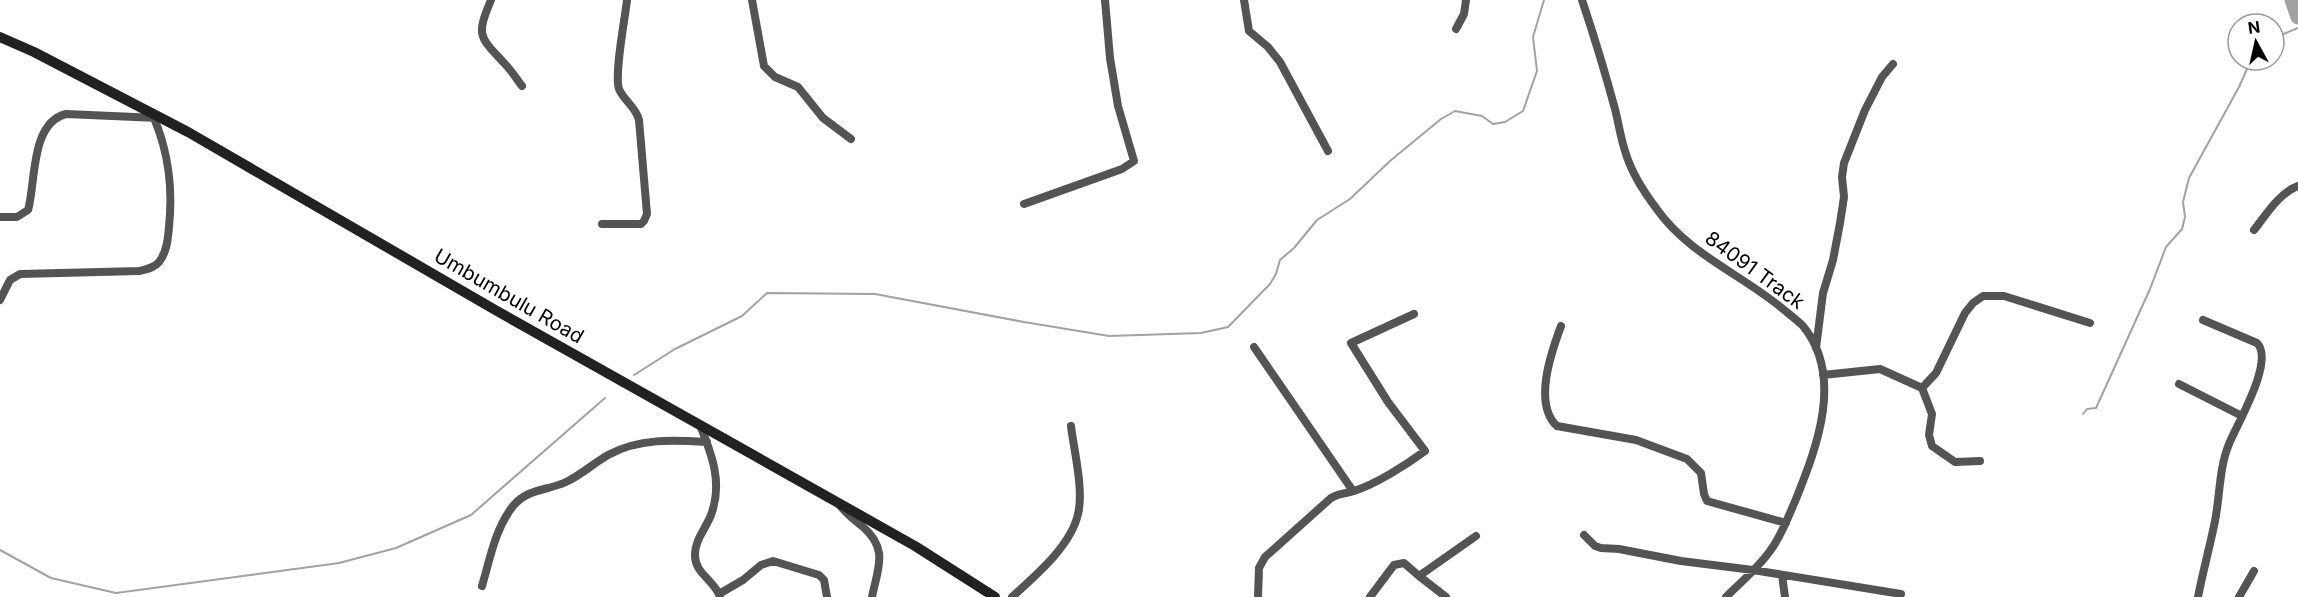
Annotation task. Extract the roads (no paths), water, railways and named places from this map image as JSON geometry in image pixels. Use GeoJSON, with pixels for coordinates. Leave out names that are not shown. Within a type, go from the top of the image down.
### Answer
{"type":"FeatureCollection","features":[{"type":"Feature","properties":{"kind":"main road","name":"Umbumbulu Road"},"geometry":{"type":"LineString","coordinates":[[0,37],[34,52],[158,118],[836,501],[955,570],[995,597]]}},
{"type":"Feature","properties":{"kind":"street"},"geometry":{"type":"LineString","coordinates":[[491,0],[481,27],[482,38],[486,45],[508,66],[522,86]]}},
{"type":"Feature","properties":{"kind":"street"},"geometry":{"type":"LineString","coordinates":[[602,224],[640,224],[647,213],[639,120],[634,108],[623,97],[617,83],[627,0]]}},
{"type":"Feature","properties":{"kind":"street"},"geometry":{"type":"LineString","coordinates":[[752,0],[764,66],[775,77],[798,87],[823,118],[851,139]]}},
{"type":"Feature","properties":{"kind":"street"},"geometry":{"type":"LineString","coordinates":[[1024,204],[1122,169],[1134,161],[1118,106],[1110,58],[1105,0]]}},
{"type":"Feature","properties":{"kind":"street"},"geometry":{"type":"LineString","coordinates":[[1244,0],[1249,31],[1268,47],[1280,62],[1328,151]]}},
{"type":"Feature","properties":{"kind":"street"},"geometry":{"type":"LineString","coordinates":[[1456,29],[1464,14],[1466,0]]}},
{"type":"Feature","properties":{"kind":"street","name":"84091 Track"},"geometry":{"type":"LineString","coordinates":[[1582,0],[1616,111],[1627,158],[1634,174],[1656,209],[1693,247],[1771,299],[1797,321],[1816,348],[1823,375],[1822,416],[1817,442],[1786,523],[1769,553],[1726,597]]}},
{"type":"Feature","properties":{"kind":"street"},"geometry":{"type":"LineString","coordinates":[[1816,348],[1823,293],[1833,260],[1844,197],[1842,177],[1844,163],[1864,110],[1882,77],[1893,64]]}},
{"type":"Feature","properties":{"kind":"street"},"geometry":{"type":"LineString","coordinates":[[0,217],[17,217],[28,210],[34,164],[43,136],[53,120],[66,114],[158,118],[172,192],[168,239],[164,254],[158,263],[139,271],[20,274],[10,280],[0,300]]}},
{"type":"Feature","properties":{"kind":"street"},"geometry":{"type":"LineString","coordinates":[[2253,230],[2290,189],[2298,186]]}},
{"type":"Feature","properties":{"kind":"street"},"geometry":{"type":"LineString","coordinates":[[1922,388],[1936,373],[1965,313],[1972,303],[1983,296],[2004,296],[2090,323]]}},
{"type":"Feature","properties":{"kind":"street"},"geometry":{"type":"LineString","coordinates":[[1258,597],[1259,568],[1265,557],[1331,498],[1339,493],[1353,491],[1391,473],[1425,451],[1388,402],[1351,343],[1414,314]]}},
{"type":"Feature","properties":{"kind":"street"},"geometry":{"type":"LineString","coordinates":[[2198,597],[2215,521],[2222,467],[2228,446],[2258,378],[2262,363],[2261,346],[2253,340],[2203,320]]}},
{"type":"Feature","properties":{"kind":"street"},"geometry":{"type":"LineString","coordinates":[[1561,326],[1549,366],[1545,403],[1546,413],[1557,426],[1636,440],[1686,459],[1701,473],[1707,501],[1786,523]]}},
{"type":"Feature","properties":{"kind":"street"},"geometry":{"type":"LineString","coordinates":[[1254,346],[1353,491]]}},
{"type":"Feature","properties":{"kind":"street"},"geometry":{"type":"LineString","coordinates":[[1823,375],[1880,369],[1922,388],[1932,414],[1929,435],[1932,446],[1955,462],[1980,461]]}},
{"type":"Feature","properties":{"kind":"street"},"geometry":{"type":"LineString","coordinates":[[2179,384],[2242,416]]}},
{"type":"Feature","properties":{"kind":"street"},"geometry":{"type":"LineString","coordinates":[[700,425],[717,478],[716,496],[711,516],[698,541],[694,556],[700,571],[719,596],[761,565],[773,561],[819,574],[824,580],[827,597]]}},
{"type":"Feature","properties":{"kind":"street"},"geometry":{"type":"LineString","coordinates":[[1012,597],[1036,576],[1069,535],[1078,514],[1079,495],[1071,426]]}},
{"type":"Feature","properties":{"kind":"street"},"geometry":{"type":"LineString","coordinates":[[482,586],[501,526],[514,506],[528,494],[568,481],[599,460],[624,448],[671,440],[707,441]]}},
{"type":"Feature","properties":{"kind":"street"},"geometry":{"type":"LineString","coordinates":[[836,501],[849,516],[870,533],[878,544],[880,559],[872,597]]}},
{"type":"Feature","properties":{"kind":"street"},"geometry":{"type":"LineString","coordinates":[[1584,534],[1595,546],[1601,548],[1901,594]]}},
{"type":"Feature","properties":{"kind":"street"},"geometry":{"type":"LineString","coordinates":[[1419,576],[1476,536]]}},
{"type":"Feature","properties":{"kind":"street"},"geometry":{"type":"LineString","coordinates":[[1370,597],[1397,563],[1404,564],[1446,597]]}},
{"type":"Feature","properties":{"kind":"street"},"geometry":{"type":"LineString","coordinates":[[2239,597],[2254,571]]}},
{"type":"Feature","properties":{"kind":"street"},"geometry":{"type":"LineString","coordinates":[[1782,575],[1785,597]]}},
{"type":"Feature","properties":{"kind":"waterway"},"geometry":{"type":"LineString","coordinates":[[634,375],[675,349],[742,316],[767,293],[875,294],[1109,336],[1201,333],[1228,327],[1270,284],[1280,260],[1294,248],[1317,220],[1350,199],[1390,161],[1441,119],[1455,111],[1482,116],[1493,124],[1505,122],[1523,111],[1537,71],[1533,37],[1544,0]]}},
{"type":"Feature","properties":{"kind":"waterway"},"geometry":{"type":"LineString","coordinates":[[2292,0],[2298,17]]}},
{"type":"Feature","properties":{"kind":"waterway"},"geometry":{"type":"LineString","coordinates":[[2286,33],[2298,28]]}},
{"type":"Feature","properties":{"kind":"waterway"},"geometry":{"type":"LineString","coordinates":[[2083,414],[2087,409],[2096,408],[2150,289],[2166,247],[2182,229],[2185,217],[2183,202],[2189,178],[2246,72]]}},
{"type":"Feature","properties":{"kind":"waterway"},"geometry":{"type":"LineString","coordinates":[[0,550],[51,578],[116,593],[339,563],[396,548],[471,515],[605,398]]}}]}
